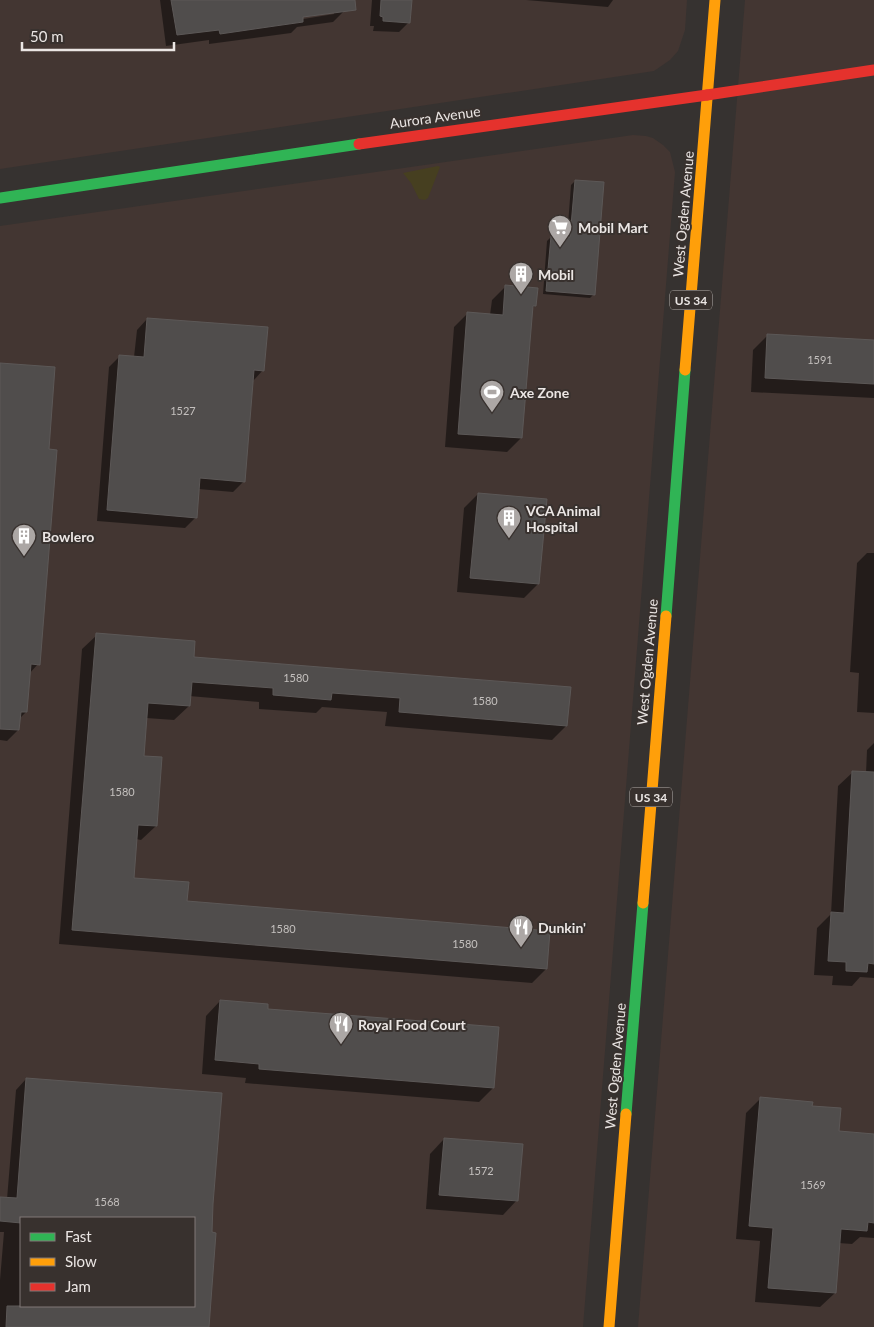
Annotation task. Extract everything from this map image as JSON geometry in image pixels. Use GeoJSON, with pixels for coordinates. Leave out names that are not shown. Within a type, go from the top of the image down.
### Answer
{"type":"FeatureCollection","features":[{"type":"Feature","properties":{"kind":"main road","name":"West Ogden Avenue"},"geometry":{"type":"LineString","coordinates":[[609,1327],[715,0]]}},
{"type":"Feature","properties":{"kind":"main road","name":"Aurora Avenue"},"geometry":{"type":"LineString","coordinates":[[0,198],[478,126],[874,70]]}},
{"type":"Feature","properties":{"kind":"shaded area"},"geometry":{"type":"Polygon","coordinates":[[[0,0],[687,0],[685,30],[678,51],[670,60],[654,71],[0,169],[0,0]]]}},
{"type":"Feature","properties":{"kind":"shaded area"},"geometry":{"type":"Polygon","coordinates":[[[745,0],[874,0],[874,1327],[638,1327],[745,0]]]}},
{"type":"Feature","properties":{"kind":"shaded area"},"geometry":{"type":"Polygon","coordinates":[[[633,135],[653,138],[670,152],[675,172],[583,1327],[0,1327],[0,226],[633,135]]]}},
{"type":"Feature","properties":{"kind":"shaded area"},"geometry":{"type":"Polygon","coordinates":[[[440,167],[428,198],[425,200],[419,199],[411,183],[403,173],[440,167]]]}},
{"type":"Feature","properties":{"kind":"building"},"geometry":{"type":"Polygon","coordinates":[[[171,0],[355,0],[356,10],[303,17],[303,22],[220,34],[219,30],[177,35],[171,0]]]}},
{"type":"Feature","properties":{"kind":"building"},"geometry":{"type":"Polygon","coordinates":[[[381,0],[412,0],[410,23],[383,21],[383,17],[380,16],[381,0]]]}},
{"type":"Feature","properties":{"kind":"building","name":"Mobil"},"geometry":{"type":"Polygon","coordinates":[[[575,180],[604,182],[595,295],[546,291],[551,236],[570,237],[575,180]]]}},
{"type":"Feature","properties":{"kind":"building"},"geometry":{"type":"Polygon","coordinates":[[[505,285],[538,288],[536,306],[533,306],[522,438],[458,434],[467,312],[503,315],[505,285]]]}},
{"type":"Feature","properties":{"kind":"building"},"geometry":{"type":"Polygon","coordinates":[[[147,318],[268,327],[264,371],[254,370],[245,482],[200,478],[197,518],[107,510],[119,355],[144,357],[147,318]]]}},
{"type":"Feature","properties":{"kind":"building"},"geometry":{"type":"Polygon","coordinates":[[[767,334],[874,340],[874,384],[765,378],[767,334]]]}},
{"type":"Feature","properties":{"kind":"building","name":"Bowlero"},"geometry":{"type":"Polygon","coordinates":[[[0,363],[55,367],[49,449],[57,450],[40,665],[31,664],[27,712],[21,712],[19,730],[0,729],[0,363]]]}},
{"type":"Feature","properties":{"kind":"building","name":"VCA Animal Hospital"},"geometry":{"type":"Polygon","coordinates":[[[478,493],[547,499],[539,584],[470,578],[478,493]]]}},
{"type":"Feature","properties":{"kind":"building"},"geometry":{"type":"Polygon","coordinates":[[[96,633],[195,641],[194,657],[571,687],[567,726],[399,712],[400,698],[332,693],[331,700],[273,695],[273,688],[192,682],[190,706],[148,703],[144,756],[162,757],[157,826],[138,825],[134,878],[189,882],[187,901],[550,931],[547,969],[72,930],[96,633]]]}},
{"type":"Feature","properties":{"kind":"building"},"geometry":{"type":"Polygon","coordinates":[[[852,771],[874,772],[874,964],[868,963],[867,972],[846,971],[846,962],[828,961],[831,912],[844,913],[852,771]]]}},
{"type":"Feature","properties":{"kind":"building"},"geometry":{"type":"Polygon","coordinates":[[[220,1000],[268,1004],[268,1009],[499,1027],[494,1088],[259,1069],[259,1064],[215,1060],[220,1000]]]}},
{"type":"Feature","properties":{"kind":"building"},"geometry":{"type":"Polygon","coordinates":[[[26,1078],[222,1093],[213,1204],[212,1232],[216,1233],[209,1327],[6,1327],[7,1306],[195,1307],[195,1217],[20,1217],[20,1223],[0,1221],[0,1197],[17,1198],[26,1078]]]}},
{"type":"Feature","properties":{"kind":"building"},"geometry":{"type":"Polygon","coordinates":[[[760,1097],[813,1102],[812,1106],[841,1108],[839,1131],[874,1134],[874,1223],[868,1222],[867,1231],[841,1229],[836,1293],[768,1288],[773,1228],[749,1226],[760,1097]]]}},
{"type":"Feature","properties":{"kind":"building"},"geometry":{"type":"Polygon","coordinates":[[[444,1138],[523,1144],[518,1201],[439,1195],[444,1138]]]}},
{"type":"Feature","properties":{"kind":"traffic: fast"},"geometry":{"type":"LineString","coordinates":[[0,198],[359,144]]}},
{"type":"Feature","properties":{"kind":"traffic: fast"},"geometry":{"type":"LineString","coordinates":[[666,616],[685,370]]}},
{"type":"Feature","properties":{"kind":"traffic: fast"},"geometry":{"type":"LineString","coordinates":[[626,1114],[643,903]]}},
{"type":"Feature","properties":{"kind":"traffic: slow"},"geometry":{"type":"LineString","coordinates":[[685,370],[715,0]]}},
{"type":"Feature","properties":{"kind":"traffic: slow"},"geometry":{"type":"LineString","coordinates":[[643,903],[666,616]]}},
{"type":"Feature","properties":{"kind":"traffic: slow"},"geometry":{"type":"LineString","coordinates":[[609,1327],[626,1114]]}},
{"type":"Feature","properties":{"kind":"traffic: jam"},"geometry":{"type":"LineString","coordinates":[[707,95],[874,70]]}},
{"type":"Feature","properties":{"kind":"traffic: jam"},"geometry":{"type":"LineString","coordinates":[[359,144],[707,95]]}},
{"type":"Feature","properties":{"kind":"place","name":"Mobil Mart"},"geometry":{"type":"Point","coordinates":[560,248]}},
{"type":"Feature","properties":{"kind":"place","name":"Mobil"},"geometry":{"type":"Point","coordinates":[521,295]}},
{"type":"Feature","properties":{"kind":"place","name":"Axe Zone"},"geometry":{"type":"Point","coordinates":[492,413]}},
{"type":"Feature","properties":{"kind":"place","name":"VCA Animal Hospital"},"geometry":{"type":"Point","coordinates":[509,539]}},
{"type":"Feature","properties":{"kind":"place","name":"Bowlero"},"geometry":{"type":"Point","coordinates":[24,557]}},
{"type":"Feature","properties":{"kind":"place","name":"Dunkin'"},"geometry":{"type":"Point","coordinates":[521,948]}},
{"type":"Feature","properties":{"kind":"place","name":"Royal Food Court"},"geometry":{"type":"Point","coordinates":[341,1045]}}]}
